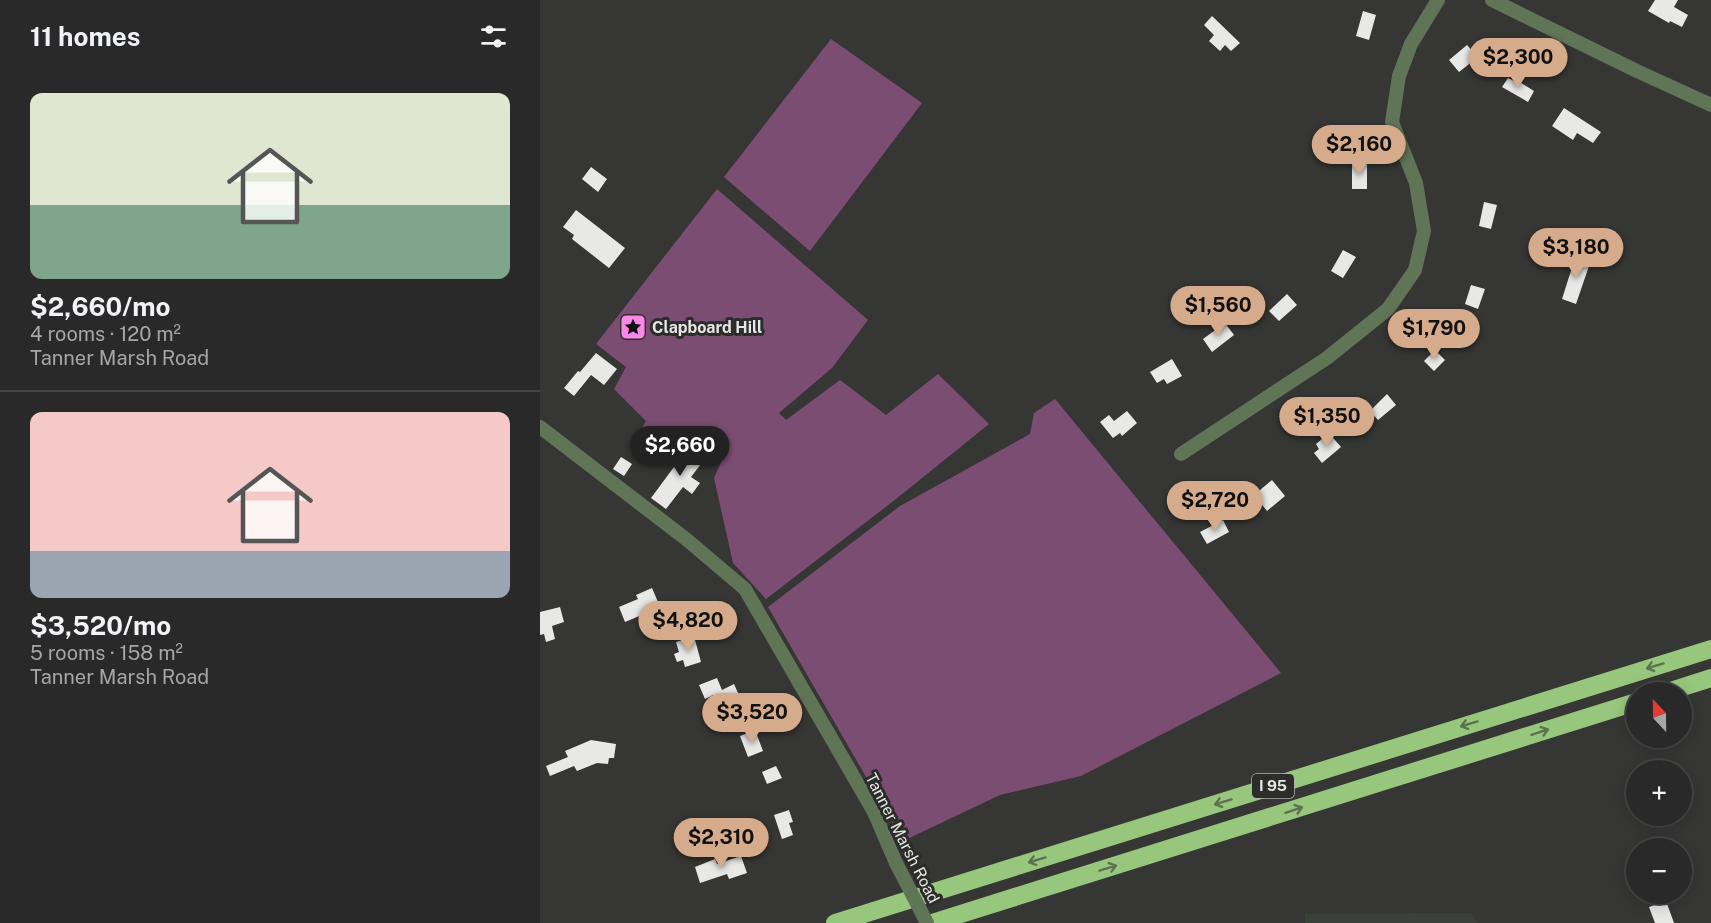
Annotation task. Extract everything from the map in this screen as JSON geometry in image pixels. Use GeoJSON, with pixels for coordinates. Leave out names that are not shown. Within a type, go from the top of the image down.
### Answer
{"type":"FeatureCollection","features":[{"type":"Feature","properties":{"kind":"highway","name":"I 95"},"geometry":{"type":"LineString","coordinates":[[835,923],[1711,649]]}},
{"type":"Feature","properties":{"kind":"highway"},"geometry":{"type":"LineString","coordinates":[[1692,684],[1711,678]]}},
{"type":"Feature","properties":{"kind":"highway","name":"I 95"},"geometry":{"type":"LineString","coordinates":[[932,923],[1626,705]]}},
{"type":"Feature","properties":{"kind":"street"},"geometry":{"type":"LineString","coordinates":[[1181,454],[1327,358],[1388,309],[1415,270],[1424,231],[1416,183],[1392,122],[1399,76],[1411,44],[1438,0]]}},
{"type":"Feature","properties":{"kind":"street"},"geometry":{"type":"LineString","coordinates":[[1492,0],[1515,6],[1711,105]]}},
{"type":"Feature","properties":{"kind":"street","name":"Tanner Marsh Road"},"geometry":{"type":"LineString","coordinates":[[540,427],[686,539],[745,590],[874,812],[927,923]]}},
{"type":"Feature","properties":{"kind":"shaded area"},"geometry":{"type":"Polygon","coordinates":[[[831,39],[922,103],[810,251],[724,177],[831,39]]]}},
{"type":"Feature","properties":{"kind":"shaded area"},"geometry":{"type":"Polygon","coordinates":[[[717,189],[868,320],[832,368],[779,413],[786,420],[840,380],[886,415],[938,374],[989,424],[766,599],[733,563],[714,478],[724,456],[688,429],[657,459],[634,443],[646,421],[614,389],[626,367],[596,344],[717,189]]]}},
{"type":"Feature","properties":{"kind":"shaded area"},"geometry":{"type":"Polygon","coordinates":[[[1055,399],[1281,673],[1081,776],[1000,795],[903,841],[768,607],[900,506],[1030,434],[1034,413],[1055,399]]]}},
{"type":"Feature","properties":{"kind":"shaded area"},"geometry":{"type":"Polygon","coordinates":[[[1471,913],[1478,923],[1305,923],[1305,914],[1471,913]]]}},
{"type":"Feature","properties":{"kind":"building"},"geometry":{"type":"Polygon","coordinates":[[[1655,0],[1678,0],[1674,7],[1688,15],[1682,27],[1670,21],[1669,23],[1648,11],[1655,0]]]}},
{"type":"Feature","properties":{"kind":"building"},"geometry":{"type":"Polygon","coordinates":[[[1363,11],[1376,15],[1369,40],[1356,36],[1363,11]]]}},
{"type":"Feature","properties":{"kind":"building"},"geometry":{"type":"Polygon","coordinates":[[[1212,16],[1240,43],[1231,51],[1225,45],[1220,51],[1209,41],[1214,35],[1204,25],[1212,16]]]}},
{"type":"Feature","properties":{"kind":"building"},"geometry":{"type":"Polygon","coordinates":[[[1467,45],[1478,57],[1459,72],[1449,60],[1467,45]]]}},
{"type":"Feature","properties":{"kind":"building"},"geometry":{"type":"Polygon","coordinates":[[[1508,78],[1514,81],[1515,79],[1534,91],[1528,102],[1502,87],[1508,78]]]}},
{"type":"Feature","properties":{"kind":"building"},"geometry":{"type":"Polygon","coordinates":[[[1564,108],[1601,132],[1593,143],[1577,133],[1573,140],[1552,126],[1564,108]]]}},
{"type":"Feature","properties":{"kind":"building"},"geometry":{"type":"Polygon","coordinates":[[[1352,164],[1367,164],[1367,189],[1352,189],[1352,164]]]}},
{"type":"Feature","properties":{"kind":"building"},"geometry":{"type":"Polygon","coordinates":[[[591,167],[607,179],[598,192],[582,179],[591,167]]]}},
{"type":"Feature","properties":{"kind":"building"},"geometry":{"type":"Polygon","coordinates":[[[1484,202],[1497,205],[1491,229],[1479,226],[1484,202]]]}},
{"type":"Feature","properties":{"kind":"building"},"geometry":{"type":"Polygon","coordinates":[[[576,210],[625,248],[609,268],[572,239],[574,235],[563,227],[576,210]]]}},
{"type":"Feature","properties":{"kind":"building"},"geometry":{"type":"Polygon","coordinates":[[[1343,250],[1356,257],[1343,278],[1331,271],[1343,250]]]}},
{"type":"Feature","properties":{"kind":"building"},"geometry":{"type":"Polygon","coordinates":[[[1576,255],[1591,260],[1576,304],[1562,299],[1576,255]]]}},
{"type":"Feature","properties":{"kind":"building"},"geometry":{"type":"Polygon","coordinates":[[[1471,285],[1485,289],[1478,309],[1465,304],[1471,285]]]}},
{"type":"Feature","properties":{"kind":"building"},"geometry":{"type":"Polygon","coordinates":[[[1287,294],[1297,305],[1279,321],[1269,311],[1287,294]]]}},
{"type":"Feature","properties":{"kind":"building"},"geometry":{"type":"Polygon","coordinates":[[[1225,323],[1234,335],[1212,352],[1203,339],[1225,323]]]}},
{"type":"Feature","properties":{"kind":"building"},"geometry":{"type":"Polygon","coordinates":[[[1435,350],[1445,360],[1434,371],[1424,361],[1435,350]]]}},
{"type":"Feature","properties":{"kind":"building"},"geometry":{"type":"Polygon","coordinates":[[[596,353],[617,369],[604,385],[591,375],[574,396],[564,388],[596,353]]]}},
{"type":"Feature","properties":{"kind":"building"},"geometry":{"type":"Polygon","coordinates":[[[1172,359],[1182,376],[1167,384],[1164,379],[1157,383],[1150,372],[1172,359]]]}},
{"type":"Feature","properties":{"kind":"building"},"geometry":{"type":"Polygon","coordinates":[[[1387,394],[1396,405],[1378,420],[1370,411],[1387,394]]]}},
{"type":"Feature","properties":{"kind":"building"},"geometry":{"type":"Polygon","coordinates":[[[1127,411],[1137,423],[1122,436],[1120,433],[1113,438],[1100,422],[1109,415],[1114,421],[1127,411]]]}},
{"type":"Feature","properties":{"kind":"building"},"geometry":{"type":"Polygon","coordinates":[[[1329,433],[1341,447],[1322,463],[1314,453],[1319,449],[1316,444],[1329,433]]]}},
{"type":"Feature","properties":{"kind":"building"},"geometry":{"type":"Polygon","coordinates":[[[691,444],[707,456],[691,477],[700,483],[692,494],[683,487],[666,509],[651,498],[691,444]]]}},
{"type":"Feature","properties":{"kind":"building"},"geometry":{"type":"Polygon","coordinates":[[[621,457],[632,464],[624,476],[613,469],[621,457]]]}},
{"type":"Feature","properties":{"kind":"building"},"geometry":{"type":"Polygon","coordinates":[[[1272,480],[1285,496],[1267,511],[1254,495],[1272,480]]]}},
{"type":"Feature","properties":{"kind":"building"},"geometry":{"type":"Polygon","coordinates":[[[1223,520],[1229,532],[1207,544],[1200,532],[1223,520]]]}},
{"type":"Feature","properties":{"kind":"building"},"geometry":{"type":"Polygon","coordinates":[[[652,588],[658,602],[647,606],[649,612],[625,622],[619,607],[638,599],[636,595],[652,588]]]}},
{"type":"Feature","properties":{"kind":"building"},"geometry":{"type":"Polygon","coordinates":[[[560,607],[564,622],[552,626],[555,639],[546,642],[544,634],[540,635],[540,612],[560,607]]]}},
{"type":"Feature","properties":{"kind":"building"},"geometry":{"type":"Polygon","coordinates":[[[694,636],[701,662],[685,667],[683,660],[677,662],[674,654],[679,652],[676,642],[694,636]]]}},
{"type":"Feature","properties":{"kind":"building"},"geometry":{"type":"Polygon","coordinates":[[[717,678],[722,690],[734,684],[742,702],[728,708],[726,703],[721,705],[716,703],[713,695],[705,699],[699,685],[717,678]]]}},
{"type":"Feature","properties":{"kind":"building"},"geometry":{"type":"Polygon","coordinates":[[[755,730],[763,751],[748,757],[740,736],[755,730]]]}},
{"type":"Feature","properties":{"kind":"building"},"geometry":{"type":"Polygon","coordinates":[[[591,740],[616,744],[614,758],[609,758],[608,764],[597,763],[577,771],[574,766],[550,776],[546,766],[568,757],[565,751],[591,740]]]}},
{"type":"Feature","properties":{"kind":"building"},"geometry":{"type":"Polygon","coordinates":[[[776,766],[782,778],[767,784],[762,772],[776,766]]]}},
{"type":"Feature","properties":{"kind":"building"},"geometry":{"type":"Polygon","coordinates":[[[789,810],[793,822],[789,823],[793,835],[782,839],[774,815],[789,810]]]}},
{"type":"Feature","properties":{"kind":"building"},"geometry":{"type":"Polygon","coordinates":[[[741,856],[747,873],[729,879],[727,874],[700,883],[695,867],[715,859],[717,864],[741,856]]]}},
{"type":"Feature","properties":{"kind":"building"},"geometry":{"type":"Polygon","coordinates":[[[1667,904],[1674,923],[1655,923],[1649,907],[1667,904]]]}},
{"type":"Feature","properties":{"kind":"place","name":"Clapboard Hill"},"geometry":{"type":"Point","coordinates":[633,327]}}]}
